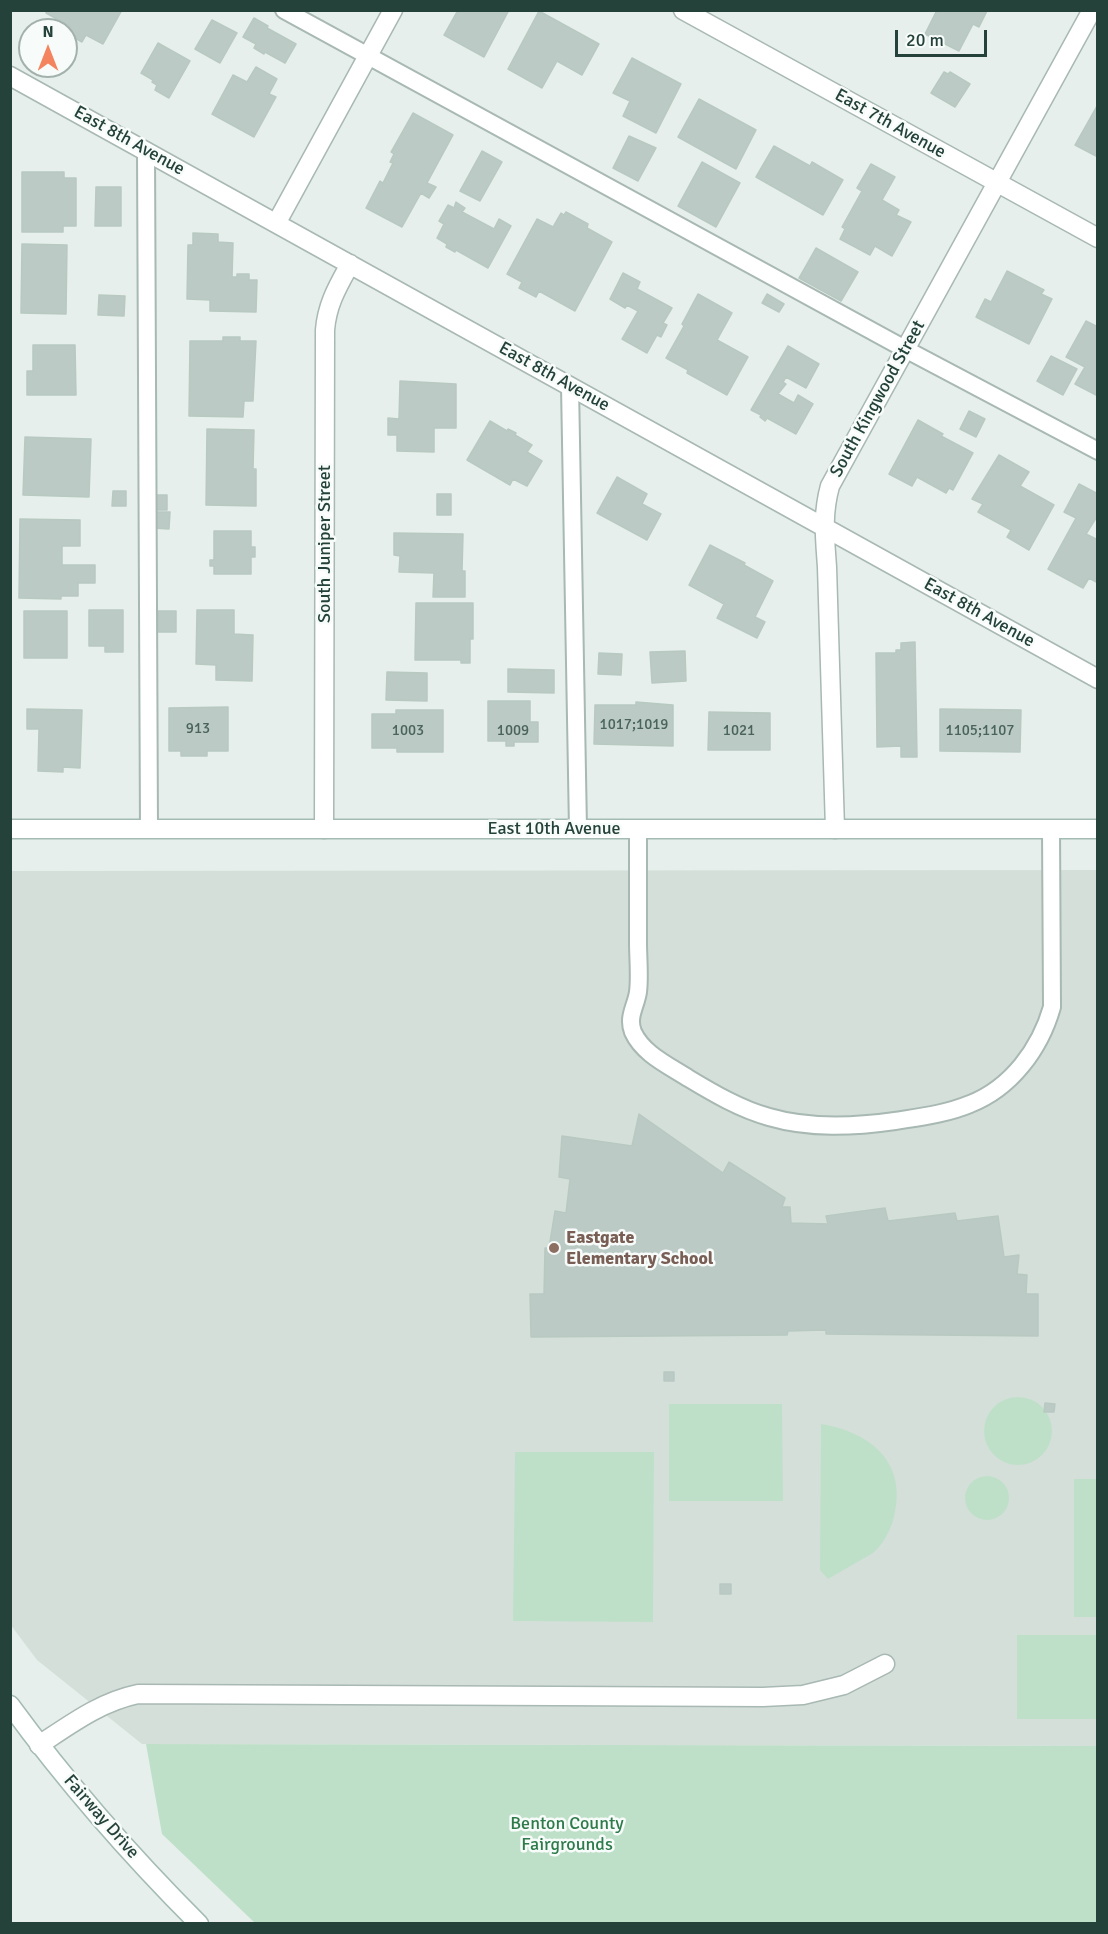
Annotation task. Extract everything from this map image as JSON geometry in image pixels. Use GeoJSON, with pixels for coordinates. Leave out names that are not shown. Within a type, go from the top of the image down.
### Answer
{"type":"FeatureCollection","features":[{"type":"Feature","properties":{"kind":"street"},"geometry":{"type":"LineString","coordinates":[[277,222],[393,10]]}},
{"type":"Feature","properties":{"kind":"street","name":"East 7th Avenue"},"geometry":{"type":"LineString","coordinates":[[683,10],[1098,238]]}},
{"type":"Feature","properties":{"kind":"street","name":"South Kingwood Street"},"geometry":{"type":"LineString","coordinates":[[835,829],[824,527],[825,505],[830,486],[997,183],[1094,13]]}},
{"type":"Feature","properties":{"kind":"street","name":"East 8th Avenue"},"geometry":{"type":"LineString","coordinates":[[10,76],[1098,679]]}},
{"type":"Feature","properties":{"kind":"street","name":"South Juniper Street"},"geometry":{"type":"LineString","coordinates":[[324,829],[325,330],[327,312],[333,295],[350,264]]}},
{"type":"Feature","properties":{"kind":"street","name":"East 10th Avenue"},"geometry":{"type":"LineString","coordinates":[[10,829],[1098,829]]}},
{"type":"Feature","properties":{"kind":"street"},"geometry":{"type":"LineString","coordinates":[[39,1745],[92,1710],[118,1698],[138,1694],[763,1697],[803,1695],[844,1685],[885,1664]]}},
{"type":"Feature","properties":{"kind":"street","name":"Fairway Drive"},"geometry":{"type":"LineString","coordinates":[[10,1705],[39,1745],[106,1825],[199,1923]]}},
{"type":"Feature","properties":{"kind":"lane"},"geometry":{"type":"LineString","coordinates":[[284,10],[905,350],[1098,451]]}},
{"type":"Feature","properties":{"kind":"lane"},"geometry":{"type":"LineString","coordinates":[[146,151],[149,829]]}},
{"type":"Feature","properties":{"kind":"lane"},"geometry":{"type":"LineString","coordinates":[[570,386],[578,829]]}},
{"type":"Feature","properties":{"kind":"lane"},"geometry":{"type":"LineString","coordinates":[[638,829],[638,992],[630,1019],[633,1031],[640,1043],[649,1053],[736,1105],[768,1117],[801,1124],[833,1127],[868,1125],[954,1110],[981,1098],[1009,1079],[1035,1048],[1046,1028],[1052,1007],[1051,829]]}},
{"type":"Feature","properties":{"kind":"shaded area","name":"Eastgate Elementary School"},"geometry":{"type":"Polygon","coordinates":[[[1097,870],[1097,1746],[142,1744],[37,1660],[10,1624],[10,871],[1097,870]]]}},
{"type":"Feature","properties":{"kind":"green space"},"geometry":{"type":"Polygon","coordinates":[[[1018,1397],[1031,1400],[1042,1407],[1049,1418],[1052,1431],[1049,1444],[1042,1455],[1031,1462],[1018,1465],[1005,1462],[994,1455],[987,1444],[984,1431],[987,1418],[994,1407],[1005,1400],[1018,1397]]]}},
{"type":"Feature","properties":{"kind":"green space"},"geometry":{"type":"Polygon","coordinates":[[[669,1404],[782,1404],[783,1501],[669,1501],[669,1404]]]}},
{"type":"Feature","properties":{"kind":"green space"},"geometry":{"type":"Polygon","coordinates":[[[821,1424],[855,1434],[869,1442],[881,1453],[890,1466],[895,1480],[897,1498],[894,1517],[880,1545],[873,1553],[828,1579],[820,1570],[821,1424]]]}},
{"type":"Feature","properties":{"kind":"green space"},"geometry":{"type":"Polygon","coordinates":[[[515,1452],[654,1452],[653,1622],[513,1621],[515,1452]]]}},
{"type":"Feature","properties":{"kind":"green space"},"geometry":{"type":"Polygon","coordinates":[[[987,1476],[996,1477],[1003,1482],[1008,1489],[1008,1507],[1003,1514],[996,1519],[987,1520],[978,1519],[971,1514],[966,1507],[965,1498],[966,1489],[971,1482],[978,1477],[987,1476]]]}},
{"type":"Feature","properties":{"kind":"green space"},"geometry":{"type":"Polygon","coordinates":[[[1074,1479],[1097,1479],[1097,1617],[1074,1617],[1074,1479]]]}},
{"type":"Feature","properties":{"kind":"green space"},"geometry":{"type":"Polygon","coordinates":[[[1017,1635],[1097,1635],[1097,1719],[1017,1719],[1017,1635]]]}},
{"type":"Feature","properties":{"kind":"green space","name":"Benton County Fairgrounds"},"geometry":{"type":"Polygon","coordinates":[[[146,1744],[1097,1746],[1097,1923],[255,1923],[162,1834],[146,1744]]]}},
{"type":"Feature","properties":{"kind":"building"},"geometry":{"type":"Polygon","coordinates":[[[47,10],[122,10],[103,44],[86,35],[82,42],[78,40],[78,18],[55,18],[46,13],[47,10]]]}},
{"type":"Feature","properties":{"kind":"building"},"geometry":{"type":"Polygon","coordinates":[[[458,10],[509,10],[484,57],[444,35],[458,10]]]}},
{"type":"Feature","properties":{"kind":"building"},"geometry":{"type":"Polygon","coordinates":[[[937,10],[987,11],[979,27],[973,24],[959,51],[925,34],[937,10]]]}},
{"type":"Feature","properties":{"kind":"building"},"geometry":{"type":"Polygon","coordinates":[[[539,11],[599,44],[582,75],[557,61],[542,88],[508,69],[539,11]]]}},
{"type":"Feature","properties":{"kind":"building"},"geometry":{"type":"Polygon","coordinates":[[[254,18],[296,44],[285,63],[254,48],[256,44],[243,37],[254,18]]]}},
{"type":"Feature","properties":{"kind":"building"},"geometry":{"type":"Polygon","coordinates":[[[212,20],[237,33],[220,63],[195,49],[212,20]]]}},
{"type":"Feature","properties":{"kind":"building"},"geometry":{"type":"Polygon","coordinates":[[[158,43],[190,61],[169,98],[155,90],[157,85],[152,82],[153,80],[141,73],[158,43]]]}},
{"type":"Feature","properties":{"kind":"building"},"geometry":{"type":"Polygon","coordinates":[[[632,58],[681,84],[656,133],[623,116],[630,101],[613,93],[632,58]]]}},
{"type":"Feature","properties":{"kind":"building"},"geometry":{"type":"Polygon","coordinates":[[[256,67],[277,79],[269,94],[276,97],[254,137],[212,114],[233,75],[247,82],[256,67]]]}},
{"type":"Feature","properties":{"kind":"building"},"geometry":{"type":"Polygon","coordinates":[[[944,72],[948,74],[950,72],[970,84],[955,107],[931,93],[944,72]]]}},
{"type":"Feature","properties":{"kind":"building"},"geometry":{"type":"Polygon","coordinates":[[[699,99],[756,130],[736,169],[678,137],[699,99]]]}},
{"type":"Feature","properties":{"kind":"building"},"geometry":{"type":"Polygon","coordinates":[[[1098,107],[1098,157],[1075,145],[1098,107]]]}},
{"type":"Feature","properties":{"kind":"building"},"geometry":{"type":"Polygon","coordinates":[[[413,113],[453,135],[427,183],[436,187],[429,198],[421,193],[402,227],[366,208],[380,181],[383,183],[393,163],[390,162],[394,154],[391,152],[413,113]]]}},
{"type":"Feature","properties":{"kind":"building"},"geometry":{"type":"Polygon","coordinates":[[[629,136],[656,148],[638,181],[613,168],[629,136]]]}},
{"type":"Feature","properties":{"kind":"building"},"geometry":{"type":"Polygon","coordinates":[[[774,146],[810,166],[812,162],[843,180],[823,215],[756,177],[774,146]]]}},
{"type":"Feature","properties":{"kind":"building"},"geometry":{"type":"Polygon","coordinates":[[[482,151],[502,162],[480,201],[460,191],[482,151]]]}},
{"type":"Feature","properties":{"kind":"building"},"geometry":{"type":"Polygon","coordinates":[[[702,162],[740,183],[716,227],[678,206],[702,162]]]}},
{"type":"Feature","properties":{"kind":"building"},"geometry":{"type":"Polygon","coordinates":[[[871,164],[895,177],[882,200],[899,210],[896,215],[911,222],[892,256],[875,246],[870,255],[840,239],[845,229],[842,227],[862,191],[857,188],[871,164]]]}},
{"type":"Feature","properties":{"kind":"building"},"geometry":{"type":"Polygon","coordinates":[[[22,172],[64,172],[64,178],[76,178],[76,226],[63,226],[63,232],[22,232],[22,172]]]}},
{"type":"Feature","properties":{"kind":"building"},"geometry":{"type":"Polygon","coordinates":[[[96,187],[121,187],[121,226],[95,226],[96,187]]]}},
{"type":"Feature","properties":{"kind":"building"},"geometry":{"type":"Polygon","coordinates":[[[456,202],[465,208],[462,212],[494,229],[499,219],[511,226],[488,268],[446,247],[447,244],[437,238],[444,224],[439,221],[448,205],[454,208],[456,202]]]}},
{"type":"Feature","properties":{"kind":"building"},"geometry":{"type":"Polygon","coordinates":[[[566,212],[588,224],[587,228],[612,242],[575,311],[539,291],[536,297],[519,288],[522,282],[507,274],[537,219],[553,227],[561,213],[564,215],[566,212]]]}},
{"type":"Feature","properties":{"kind":"building"},"geometry":{"type":"Polygon","coordinates":[[[193,233],[218,234],[218,242],[233,243],[232,277],[237,277],[237,274],[249,274],[249,280],[257,280],[256,312],[210,311],[210,300],[187,299],[188,245],[193,245],[193,233]]]}},
{"type":"Feature","properties":{"kind":"building"},"geometry":{"type":"Polygon","coordinates":[[[22,244],[67,245],[66,314],[21,313],[22,244]]]}},
{"type":"Feature","properties":{"kind":"building"},"geometry":{"type":"Polygon","coordinates":[[[816,248],[858,272],[841,301],[799,278],[816,248]]]}},
{"type":"Feature","properties":{"kind":"building"},"geometry":{"type":"Polygon","coordinates":[[[1007,271],[1044,290],[1041,294],[1052,299],[1029,344],[976,317],[985,299],[991,302],[1007,271]]]}},
{"type":"Feature","properties":{"kind":"building"},"geometry":{"type":"Polygon","coordinates":[[[623,273],[640,282],[637,289],[672,308],[663,323],[667,325],[661,337],[657,335],[647,353],[622,339],[638,311],[627,305],[625,308],[610,299],[623,273]]]}},
{"type":"Feature","properties":{"kind":"building"},"geometry":{"type":"Polygon","coordinates":[[[698,294],[732,313],[717,340],[748,357],[727,395],[687,373],[688,370],[666,358],[698,294]]]}},
{"type":"Feature","properties":{"kind":"building"},"geometry":{"type":"Polygon","coordinates":[[[767,294],[784,304],[779,312],[762,303],[767,294]]]}},
{"type":"Feature","properties":{"kind":"building"},"geometry":{"type":"Polygon","coordinates":[[[99,295],[125,296],[124,316],[98,315],[99,295]]]}},
{"type":"Feature","properties":{"kind":"building"},"geometry":{"type":"Polygon","coordinates":[[[1086,321],[1098,327],[1098,396],[1075,384],[1085,367],[1066,357],[1086,321]]]}},
{"type":"Feature","properties":{"kind":"building"},"geometry":{"type":"Polygon","coordinates":[[[223,337],[240,337],[240,341],[256,341],[253,401],[244,401],[243,417],[189,416],[190,341],[223,341],[223,337]]]}},
{"type":"Feature","properties":{"kind":"building"},"geometry":{"type":"Polygon","coordinates":[[[33,345],[75,345],[76,395],[27,395],[27,371],[33,371],[33,345]]]}},
{"type":"Feature","properties":{"kind":"building"},"geometry":{"type":"Polygon","coordinates":[[[788,346],[819,364],[806,388],[786,377],[783,382],[786,384],[778,394],[794,403],[798,395],[813,404],[796,434],[767,418],[765,421],[760,417],[761,415],[751,410],[788,346]]]}},
{"type":"Feature","properties":{"kind":"building"},"geometry":{"type":"Polygon","coordinates":[[[1051,356],[1077,369],[1063,395],[1037,381],[1051,356]]]}},
{"type":"Feature","properties":{"kind":"building"},"geometry":{"type":"Polygon","coordinates":[[[400,381],[456,384],[456,428],[434,428],[434,452],[397,451],[397,435],[388,435],[388,418],[399,419],[400,381]]]}},
{"type":"Feature","properties":{"kind":"building"},"geometry":{"type":"Polygon","coordinates":[[[969,411],[985,419],[976,437],[960,429],[969,411]]]}},
{"type":"Feature","properties":{"kind":"building"},"geometry":{"type":"Polygon","coordinates":[[[918,420],[943,434],[941,436],[973,453],[953,490],[949,488],[946,493],[917,477],[912,486],[889,474],[918,420]]]}},
{"type":"Feature","properties":{"kind":"building"},"geometry":{"type":"Polygon","coordinates":[[[490,421],[507,431],[508,429],[516,433],[515,435],[532,445],[527,452],[542,461],[527,486],[513,479],[510,485],[467,460],[490,421]]]}},
{"type":"Feature","properties":{"kind":"building"},"geometry":{"type":"Polygon","coordinates":[[[207,429],[254,430],[253,469],[256,469],[256,506],[206,505],[207,429]]]}},
{"type":"Feature","properties":{"kind":"building"},"geometry":{"type":"Polygon","coordinates":[[[25,437],[91,439],[89,497],[23,495],[25,437]]]}},
{"type":"Feature","properties":{"kind":"building"},"geometry":{"type":"Polygon","coordinates":[[[999,455],[1029,472],[1020,486],[1054,505],[1029,550],[1007,537],[1011,530],[978,512],[983,504],[972,499],[999,455]]]}},
{"type":"Feature","properties":{"kind":"building"},"geometry":{"type":"Polygon","coordinates":[[[617,477],[647,494],[642,504],[661,514],[647,540],[597,513],[617,477]]]}},
{"type":"Feature","properties":{"kind":"building"},"geometry":{"type":"Polygon","coordinates":[[[1079,484],[1098,494],[1098,515],[1086,534],[1098,540],[1098,583],[1089,578],[1083,588],[1048,569],[1076,518],[1064,512],[1079,484]]]}},
{"type":"Feature","properties":{"kind":"building"},"geometry":{"type":"Polygon","coordinates":[[[113,491],[126,491],[126,506],[112,506],[113,491]]]}},
{"type":"Feature","properties":{"kind":"building"},"geometry":{"type":"Polygon","coordinates":[[[437,494],[451,494],[451,515],[437,515],[437,494]]]}},
{"type":"Feature","properties":{"kind":"building"},"geometry":{"type":"Polygon","coordinates":[[[154,495],[167,495],[167,510],[153,510],[154,495]]]}},
{"type":"Feature","properties":{"kind":"building"},"geometry":{"type":"Polygon","coordinates":[[[154,512],[170,512],[169,529],[153,528],[154,512]]]}},
{"type":"Feature","properties":{"kind":"building"},"geometry":{"type":"Polygon","coordinates":[[[20,519],[80,520],[80,546],[62,546],[62,565],[95,565],[95,583],[78,583],[78,596],[61,596],[61,599],[19,598],[20,519]]]}},
{"type":"Feature","properties":{"kind":"building"},"geometry":{"type":"Polygon","coordinates":[[[214,531],[251,531],[251,547],[255,547],[255,557],[251,557],[251,574],[214,574],[214,566],[210,566],[210,560],[214,560],[214,531]]]}},
{"type":"Feature","properties":{"kind":"building"},"geometry":{"type":"Polygon","coordinates":[[[394,533],[463,534],[462,571],[465,571],[465,597],[433,597],[434,573],[399,572],[400,556],[394,555],[394,533]]]}},
{"type":"Feature","properties":{"kind":"building"},"geometry":{"type":"Polygon","coordinates":[[[710,545],[773,581],[755,617],[765,622],[757,638],[717,618],[724,604],[689,585],[710,545]]]}},
{"type":"Feature","properties":{"kind":"building"},"geometry":{"type":"Polygon","coordinates":[[[416,603],[473,603],[470,663],[461,663],[461,660],[415,660],[416,603]]]}},
{"type":"Feature","properties":{"kind":"building"},"geometry":{"type":"Polygon","coordinates":[[[89,610],[123,610],[123,652],[105,652],[105,646],[89,646],[89,610]]]}},
{"type":"Feature","properties":{"kind":"building"},"geometry":{"type":"Polygon","coordinates":[[[197,610],[234,610],[234,634],[253,635],[252,681],[216,680],[216,665],[196,664],[197,610]]]}},
{"type":"Feature","properties":{"kind":"building"},"geometry":{"type":"Polygon","coordinates":[[[24,611],[67,611],[67,658],[24,658],[24,611]]]}},
{"type":"Feature","properties":{"kind":"building"},"geometry":{"type":"Polygon","coordinates":[[[158,611],[176,611],[176,632],[158,632],[158,611]]]}},
{"type":"Feature","properties":{"kind":"building"},"geometry":{"type":"Polygon","coordinates":[[[915,642],[917,757],[901,757],[901,746],[877,747],[876,653],[896,653],[896,650],[901,650],[901,643],[915,642]]]}},
{"type":"Feature","properties":{"kind":"building"},"geometry":{"type":"Polygon","coordinates":[[[685,651],[686,681],[652,683],[650,652],[685,651]]]}},
{"type":"Feature","properties":{"kind":"building"},"geometry":{"type":"Polygon","coordinates":[[[599,653],[622,654],[621,675],[598,674],[599,653]]]}},
{"type":"Feature","properties":{"kind":"building"},"geometry":{"type":"Polygon","coordinates":[[[508,669],[554,670],[554,693],[508,692],[508,669]]]}},
{"type":"Feature","properties":{"kind":"building"},"geometry":{"type":"Polygon","coordinates":[[[387,672],[427,673],[427,701],[386,700],[387,672]]]}},
{"type":"Feature","properties":{"kind":"building"},"geometry":{"type":"Polygon","coordinates":[[[488,701],[530,701],[530,722],[538,722],[538,742],[514,742],[514,746],[506,746],[506,741],[488,741],[488,701]]]}},
{"type":"Feature","properties":{"kind":"building"},"geometry":{"type":"Polygon","coordinates":[[[636,702],[673,705],[673,746],[594,744],[595,705],[636,705],[636,702]]]}},
{"type":"Feature","properties":{"kind":"building"},"geometry":{"type":"Polygon","coordinates":[[[228,707],[228,751],[207,751],[207,756],[181,756],[181,751],[169,751],[169,708],[228,707]]]}},
{"type":"Feature","properties":{"kind":"building"},"geometry":{"type":"Polygon","coordinates":[[[27,709],[82,710],[80,768],[63,767],[63,772],[38,771],[39,729],[27,729],[27,709]]]}},
{"type":"Feature","properties":{"kind":"building"},"geometry":{"type":"Polygon","coordinates":[[[940,709],[1021,710],[1020,752],[940,751],[940,709]]]}},
{"type":"Feature","properties":{"kind":"building"},"geometry":{"type":"Polygon","coordinates":[[[396,710],[443,710],[443,752],[397,752],[397,748],[372,748],[372,714],[396,714],[396,710]]]}},
{"type":"Feature","properties":{"kind":"building"},"geometry":{"type":"Polygon","coordinates":[[[709,712],[770,713],[770,750],[708,750],[709,712]]]}},
{"type":"Feature","properties":{"kind":"building"},"geometry":{"type":"Polygon","coordinates":[[[639,1114],[723,1173],[729,1162],[785,1198],[782,1207],[790,1207],[791,1223],[828,1224],[826,1216],[885,1208],[888,1221],[955,1213],[957,1221],[998,1216],[1004,1257],[1019,1255],[1017,1274],[1027,1275],[1026,1294],[1038,1294],[1038,1336],[826,1334],[826,1330],[788,1331],[787,1335],[531,1337],[530,1294],[544,1294],[545,1248],[549,1248],[555,1211],[566,1213],[570,1179],[559,1177],[562,1136],[632,1146],[639,1114]]]}},
{"type":"Feature","properties":{"kind":"building"},"geometry":{"type":"Polygon","coordinates":[[[664,1372],[674,1372],[674,1381],[664,1381],[664,1372]]]}},
{"type":"Feature","properties":{"kind":"building"},"geometry":{"type":"Polygon","coordinates":[[[1045,1403],[1055,1404],[1054,1412],[1044,1412],[1045,1403]]]}},
{"type":"Feature","properties":{"kind":"building"},"geometry":{"type":"Polygon","coordinates":[[[720,1584],[731,1584],[731,1594],[720,1594],[720,1584]]]}},
{"type":"Feature","properties":{"kind":"place","name":"Eastgate Elementary School"},"geometry":{"type":"Point","coordinates":[554,1248]}}]}
